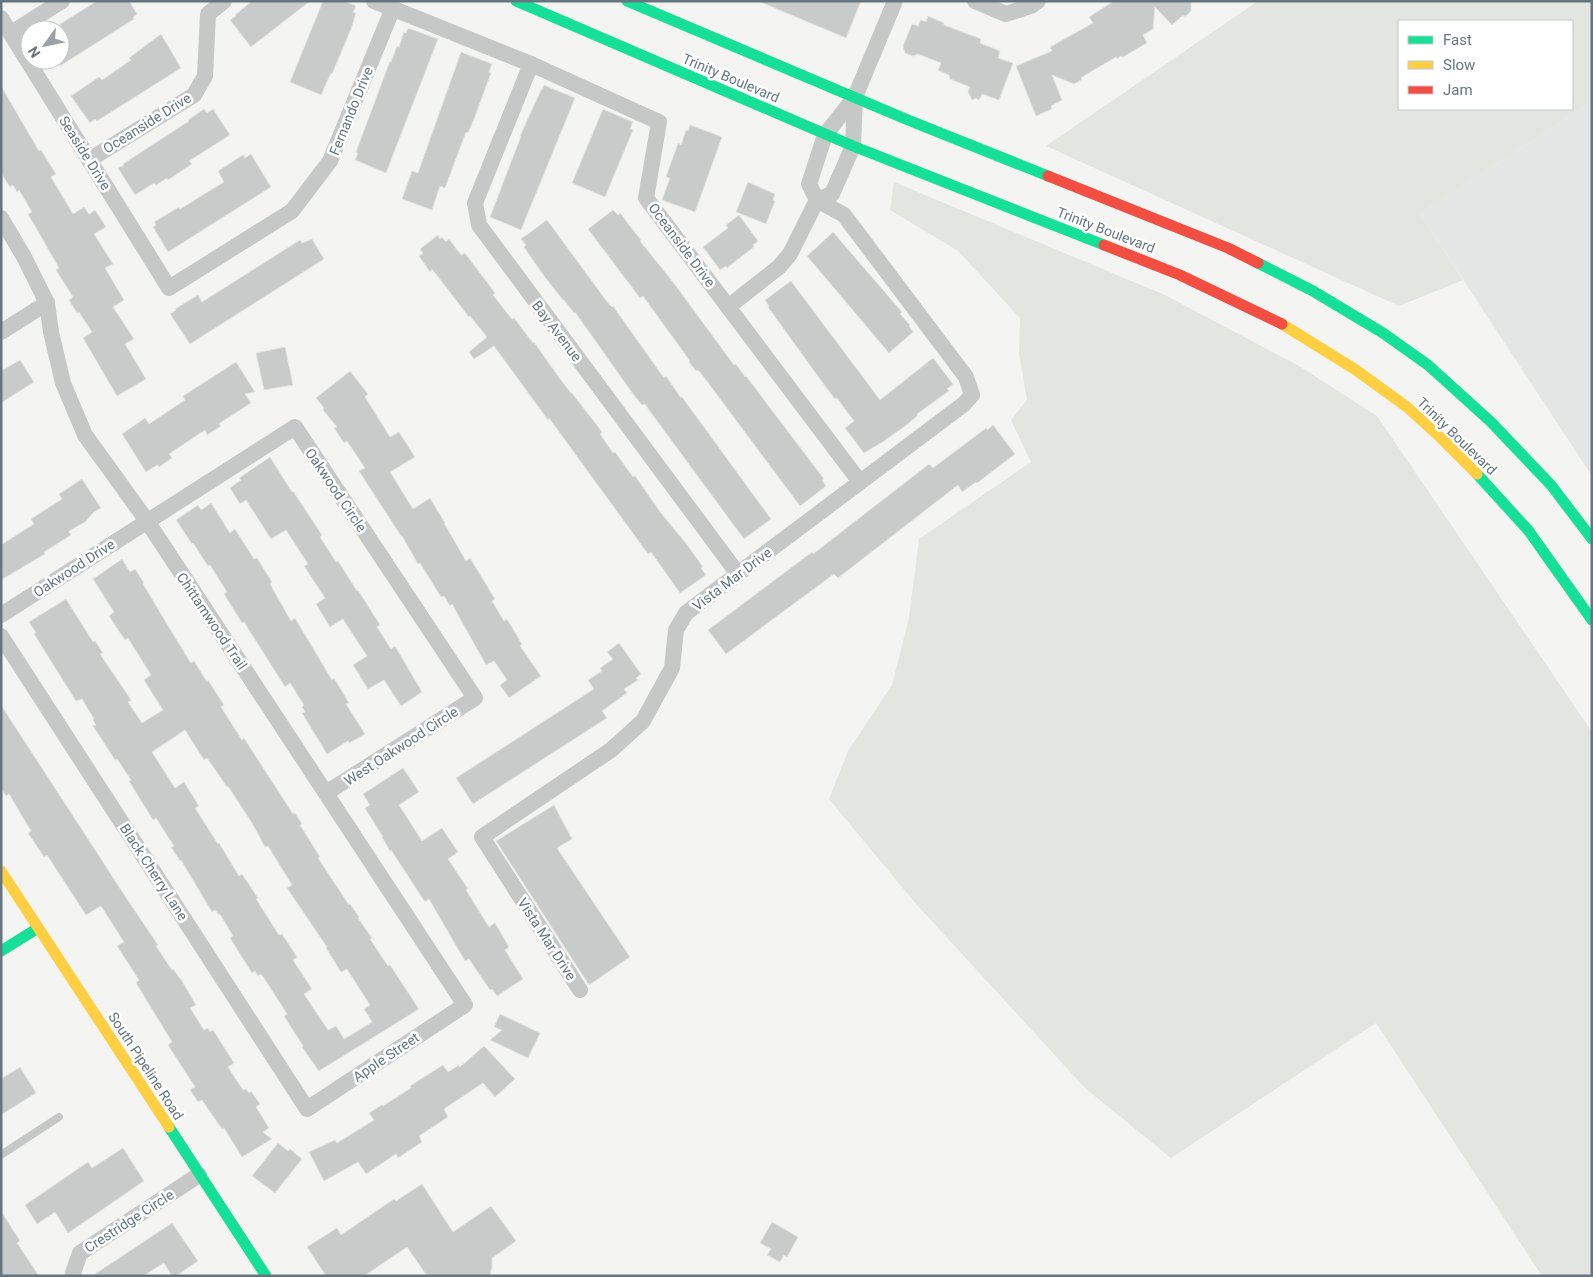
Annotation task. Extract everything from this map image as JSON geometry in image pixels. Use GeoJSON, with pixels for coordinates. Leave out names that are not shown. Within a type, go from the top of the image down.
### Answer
{"type":"FeatureCollection","features":[{"type":"Feature","properties":{"kind":"main road","name":"Trinity Boulevard"},"geometry":{"type":"LineString","coordinates":[[516,1],[826,135],[1180,275],[1290,328],[1356,370],[1406,407],[1440,437],[1479,476],[1528,530],[1592,620]]}},
{"type":"Feature","properties":{"kind":"main road","name":"Trinity Boulevard"},"geometry":{"type":"LineString","coordinates":[[628,1],[916,123],[1228,248],[1313,291],[1383,333],[1428,365],[1491,422],[1551,484],[1592,538]]}},
{"type":"Feature","properties":{"kind":"main road","name":"South Pipeline Road"},"geometry":{"type":"LineString","coordinates":[[1,871],[266,1276]]}},
{"type":"Feature","properties":{"kind":"main road"},"geometry":{"type":"LineString","coordinates":[[1,951],[38,928]]}},
{"type":"Feature","properties":{"kind":"street"},"geometry":{"type":"LineString","coordinates":[[11,33],[62,1]]}},
{"type":"Feature","properties":{"kind":"street","name":"Oceanside Drive"},"geometry":{"type":"LineString","coordinates":[[89,160],[194,95],[205,76],[208,14],[224,1]]}},
{"type":"Feature","properties":{"kind":"street","name":"Oceanside Drive"},"geometry":{"type":"LineString","coordinates":[[374,1],[531,64],[659,122],[646,198],[860,482]]}},
{"type":"Feature","properties":{"kind":"street"},"geometry":{"type":"LineString","coordinates":[[817,200],[809,184],[826,135],[855,97],[894,1]]}},
{"type":"Feature","properties":{"kind":"street"},"geometry":{"type":"LineString","coordinates":[[975,1],[1006,14],[1031,6],[1038,1]]}},
{"type":"Feature","properties":{"kind":"street","name":"Fernando Drive"},"geometry":{"type":"LineString","coordinates":[[170,288],[292,210],[330,161],[393,8]]}},
{"type":"Feature","properties":{"kind":"street","name":"Seaside Drive"},"geometry":{"type":"LineString","coordinates":[[1,18],[170,288]]}},
{"type":"Feature","properties":{"kind":"street","name":"Bay Avenue"},"geometry":{"type":"LineString","coordinates":[[531,64],[475,203],[479,225],[738,574]]}},
{"type":"Feature","properties":{"kind":"street"},"geometry":{"type":"LineString","coordinates":[[728,307],[779,266],[790,254],[817,200],[832,194],[853,146],[855,97]]}},
{"type":"Feature","properties":{"kind":"street","name":"Vista Mar Drive"},"geometry":{"type":"LineString","coordinates":[[580,990],[482,837],[611,750],[643,721],[672,668],[676,630],[686,613],[964,404],[972,395],[966,376],[844,216],[817,200]]}},
{"type":"Feature","properties":{"kind":"street","name":"Chittamwood Trail"},"geometry":{"type":"LineString","coordinates":[[1,218],[23,254],[47,303],[51,332],[63,383],[86,435],[147,522],[464,1005]]}},
{"type":"Feature","properties":{"kind":"street"},"geometry":{"type":"LineString","coordinates":[[1,332],[47,303]]}},
{"type":"Feature","properties":{"kind":"street","name":"Oakwood Circle"},"geometry":{"type":"LineString","coordinates":[[147,522],[295,427],[475,698]]}},
{"type":"Feature","properties":{"kind":"street","name":"Oakwood Drive"},"geometry":{"type":"LineString","coordinates":[[1,615],[147,522]]}},
{"type":"Feature","properties":{"kind":"street","name":"Black Cherry Lane"},"geometry":{"type":"LineString","coordinates":[[1,636],[307,1109]]}},
{"type":"Feature","properties":{"kind":"street","name":"West Oakwood Circle"},"geometry":{"type":"LineString","coordinates":[[326,793],[475,698]]}},
{"type":"Feature","properties":{"kind":"street","name":"Apple Street"},"geometry":{"type":"LineString","coordinates":[[307,1109],[464,1005]]}},
{"type":"Feature","properties":{"kind":"street","name":"Crestridge Circle"},"geometry":{"type":"LineString","coordinates":[[74,1276],[73,1273],[80,1253],[199,1175]]}},
{"type":"Feature","properties":{"kind":"lane"},"geometry":{"type":"LineString","coordinates":[[1,1155],[59,1117]]}},
{"type":"Feature","properties":{"kind":"shaded area"},"geometry":{"type":"Polygon","coordinates":[[[1258,1],[1592,1],[1592,101],[1420,214],[1463,280],[1399,306],[1046,146],[1258,1]]]}},
{"type":"Feature","properties":{"kind":"shaded area"},"geometry":{"type":"Polygon","coordinates":[[[1592,101],[1592,476],[1420,214],[1592,101]]]}},
{"type":"Feature","properties":{"kind":"shaded area"},"geometry":{"type":"Polygon","coordinates":[[[894,182],[1165,295],[1299,366],[1377,416],[1592,732],[1592,1276],[1542,1276],[1376,1023],[1171,1158],[1085,1088],[917,905],[829,799],[848,751],[892,685],[909,618],[919,539],[1031,462],[1011,420],[1027,400],[1019,353],[1020,318],[958,251],[890,210],[894,182]]]}},
{"type":"Feature","properties":{"kind":"building"},"geometry":{"type":"Polygon","coordinates":[[[97,1],[129,1],[137,14],[133,17],[134,19],[70,60],[70,20],[66,20],[97,1]]]}},
{"type":"Feature","properties":{"kind":"building"},"geometry":{"type":"Polygon","coordinates":[[[252,1],[310,1],[251,47],[230,20],[252,1]]]}},
{"type":"Feature","properties":{"kind":"building"},"geometry":{"type":"Polygon","coordinates":[[[323,1],[345,1],[356,6],[353,12],[356,13],[332,74],[321,95],[290,82],[323,1]]]}},
{"type":"Feature","properties":{"kind":"building"},"geometry":{"type":"Polygon","coordinates":[[[758,1],[861,1],[846,38],[758,1]]]}},
{"type":"Feature","properties":{"kind":"building"},"geometry":{"type":"Polygon","coordinates":[[[1114,1],[1191,1],[1191,11],[1172,25],[1155,7],[1153,29],[1143,35],[1147,43],[1123,57],[1121,56],[1117,59],[1116,57],[1082,77],[1081,80],[1074,84],[1052,75],[1062,100],[1051,106],[1052,109],[1036,116],[1016,66],[1052,51],[1050,47],[1093,23],[1089,17],[1114,1]]]}},
{"type":"Feature","properties":{"kind":"building"},"geometry":{"type":"Polygon","coordinates":[[[928,16],[944,23],[944,25],[981,39],[980,43],[1000,51],[998,58],[1013,63],[999,100],[982,94],[979,100],[976,98],[972,100],[968,92],[970,87],[950,79],[949,75],[938,70],[941,63],[918,54],[913,56],[905,53],[903,46],[912,24],[918,26],[921,20],[926,22],[928,16]]]}},
{"type":"Feature","properties":{"kind":"building"},"geometry":{"type":"Polygon","coordinates":[[[408,28],[438,39],[386,173],[355,160],[358,153],[356,152],[390,61],[397,46],[399,47],[404,32],[406,33],[408,28]]]}},
{"type":"Feature","properties":{"kind":"building"},"geometry":{"type":"Polygon","coordinates":[[[161,34],[181,68],[97,121],[95,119],[90,123],[71,96],[99,77],[102,80],[131,60],[129,58],[161,34]]]}},
{"type":"Feature","properties":{"kind":"building"},"geometry":{"type":"Polygon","coordinates":[[[461,52],[492,64],[489,72],[491,73],[445,188],[440,186],[432,210],[402,199],[412,171],[418,173],[461,52]]]}},
{"type":"Feature","properties":{"kind":"building"},"geometry":{"type":"Polygon","coordinates":[[[544,85],[575,98],[521,230],[490,217],[520,136],[544,85]]]}},
{"type":"Feature","properties":{"kind":"building"},"geometry":{"type":"Polygon","coordinates":[[[1,86],[39,151],[41,150],[56,174],[51,177],[73,214],[84,207],[89,214],[95,210],[106,227],[94,234],[113,264],[105,268],[124,300],[113,307],[134,339],[125,344],[146,379],[117,396],[83,338],[92,332],[69,300],[73,297],[56,270],[59,268],[28,214],[32,212],[19,190],[17,192],[13,185],[10,187],[1,173],[1,86]]]}},
{"type":"Feature","properties":{"kind":"building"},"geometry":{"type":"Polygon","coordinates":[[[204,109],[207,113],[213,109],[230,135],[189,161],[192,164],[168,180],[167,178],[156,185],[154,183],[135,195],[118,168],[204,109]]]}},
{"type":"Feature","properties":{"kind":"building"},"geometry":{"type":"Polygon","coordinates":[[[603,109],[633,122],[630,129],[633,130],[605,197],[572,183],[603,109]]]}},
{"type":"Feature","properties":{"kind":"building"},"geometry":{"type":"Polygon","coordinates":[[[690,125],[722,137],[695,212],[662,200],[670,178],[666,177],[678,143],[681,145],[686,130],[688,131],[690,125]]]}},
{"type":"Feature","properties":{"kind":"building"},"geometry":{"type":"Polygon","coordinates":[[[251,154],[271,187],[168,252],[153,227],[156,225],[154,222],[179,207],[180,209],[224,182],[218,171],[243,155],[245,158],[251,154]]]}},
{"type":"Feature","properties":{"kind":"building"},"geometry":{"type":"Polygon","coordinates":[[[748,182],[775,194],[773,200],[775,201],[766,224],[736,212],[748,182]]]}},
{"type":"Feature","properties":{"kind":"building"},"geometry":{"type":"Polygon","coordinates":[[[613,210],[618,215],[620,213],[734,365],[736,364],[746,376],[824,479],[822,480],[826,486],[800,506],[700,372],[696,371],[689,362],[643,296],[640,298],[588,229],[613,210]]]}},
{"type":"Feature","properties":{"kind":"building"},"geometry":{"type":"Polygon","coordinates":[[[739,215],[758,241],[753,245],[754,247],[727,268],[726,266],[720,270],[703,247],[728,228],[726,225],[739,215]]]}},
{"type":"Feature","properties":{"kind":"building"},"geometry":{"type":"Polygon","coordinates":[[[547,220],[608,303],[613,306],[664,378],[666,376],[682,397],[771,519],[744,539],[645,404],[642,405],[633,394],[575,312],[544,276],[524,247],[526,245],[521,239],[547,220]]]}},
{"type":"Feature","properties":{"kind":"building"},"geometry":{"type":"Polygon","coordinates":[[[833,232],[902,312],[900,314],[910,325],[913,332],[889,353],[807,256],[833,232]]]}},
{"type":"Feature","properties":{"kind":"building"},"geometry":{"type":"Polygon","coordinates":[[[438,235],[440,239],[442,237],[446,242],[449,239],[461,255],[465,253],[495,293],[493,295],[534,342],[560,379],[602,432],[600,434],[613,453],[615,452],[633,477],[635,476],[661,513],[688,546],[703,567],[701,568],[706,575],[680,593],[651,552],[648,554],[494,346],[474,359],[469,352],[487,337],[432,269],[430,272],[419,256],[423,253],[420,249],[438,235]]]}},
{"type":"Feature","properties":{"kind":"building"},"geometry":{"type":"Polygon","coordinates":[[[312,239],[324,259],[190,344],[170,314],[175,309],[198,295],[202,302],[300,240],[302,243],[312,239]]]}},
{"type":"Feature","properties":{"kind":"building"},"geometry":{"type":"Polygon","coordinates":[[[791,281],[880,400],[933,358],[953,384],[947,389],[949,391],[917,414],[908,424],[864,453],[845,428],[854,421],[837,398],[835,399],[825,386],[768,307],[765,300],[791,281]]]}},
{"type":"Feature","properties":{"kind":"building"},"geometry":{"type":"Polygon","coordinates":[[[285,347],[293,385],[264,390],[256,353],[285,347]]]}},
{"type":"Feature","properties":{"kind":"building"},"geometry":{"type":"Polygon","coordinates":[[[20,360],[34,382],[1,403],[1,371],[20,360]]]}},
{"type":"Feature","properties":{"kind":"building"},"geometry":{"type":"Polygon","coordinates":[[[236,362],[255,392],[245,394],[251,403],[223,421],[219,424],[221,426],[207,435],[205,430],[169,454],[172,458],[159,467],[157,465],[146,472],[122,434],[145,418],[149,424],[185,400],[183,396],[236,362]]]}},
{"type":"Feature","properties":{"kind":"building"},"geometry":{"type":"Polygon","coordinates":[[[350,371],[368,394],[365,397],[390,437],[399,432],[415,457],[390,472],[413,509],[430,498],[466,561],[470,558],[495,599],[492,601],[504,621],[507,619],[522,644],[520,646],[541,676],[509,698],[500,685],[507,680],[494,661],[486,665],[452,604],[450,606],[444,596],[441,597],[420,563],[418,564],[359,471],[365,468],[347,441],[344,443],[334,428],[337,427],[316,398],[350,371]]]}},
{"type":"Feature","properties":{"kind":"building"},"geometry":{"type":"Polygon","coordinates":[[[993,425],[1015,454],[962,492],[958,485],[838,578],[834,574],[726,654],[708,630],[812,552],[813,554],[929,464],[933,468],[986,428],[987,430],[993,425]]]}},
{"type":"Feature","properties":{"kind":"building"},"geometry":{"type":"Polygon","coordinates":[[[270,457],[322,535],[320,537],[336,562],[338,561],[358,590],[380,625],[377,627],[391,649],[395,646],[422,692],[401,706],[384,680],[368,689],[353,665],[367,656],[343,619],[330,627],[316,604],[325,598],[304,566],[308,564],[286,530],[271,539],[246,500],[240,504],[230,488],[241,480],[239,478],[270,457]]]}},
{"type":"Feature","properties":{"kind":"building"},"geometry":{"type":"Polygon","coordinates":[[[82,479],[101,508],[94,512],[85,522],[69,531],[71,535],[44,552],[45,554],[1,580],[1,545],[34,524],[31,519],[62,499],[59,494],[82,479]]]}},
{"type":"Feature","properties":{"kind":"building"},"geometry":{"type":"Polygon","coordinates":[[[211,503],[230,533],[235,529],[254,559],[257,558],[272,582],[270,584],[291,621],[295,618],[332,680],[334,678],[349,703],[346,704],[365,734],[349,743],[348,741],[327,754],[302,713],[305,712],[302,707],[304,705],[290,683],[285,687],[224,594],[227,592],[210,565],[208,566],[176,520],[198,505],[201,510],[211,503]]]}},
{"type":"Feature","properties":{"kind":"building"},"geometry":{"type":"Polygon","coordinates":[[[122,559],[130,572],[135,569],[191,663],[194,661],[207,682],[208,680],[224,705],[221,707],[242,740],[244,738],[293,814],[295,813],[302,824],[300,825],[320,857],[318,858],[359,917],[372,938],[370,939],[388,966],[390,965],[419,1009],[319,1071],[302,1047],[284,1016],[287,1014],[264,978],[261,974],[258,976],[255,971],[252,973],[230,938],[233,936],[220,914],[215,910],[212,912],[181,860],[171,847],[174,846],[156,818],[153,820],[129,781],[131,780],[117,759],[115,760],[93,726],[96,725],[94,719],[82,699],[76,701],[34,634],[36,633],[29,622],[66,599],[93,642],[95,641],[103,653],[100,654],[131,700],[128,702],[142,723],[163,710],[144,680],[151,675],[128,638],[125,640],[109,616],[114,612],[93,579],[122,559]],[[185,730],[152,752],[175,788],[184,782],[199,806],[195,808],[218,844],[239,876],[242,874],[279,935],[282,934],[297,957],[293,960],[312,989],[304,994],[328,1030],[336,1026],[344,1039],[372,1022],[364,1009],[370,1005],[347,969],[341,972],[327,947],[287,888],[292,885],[268,846],[265,847],[228,786],[207,758],[204,760],[185,730]]]}},
{"type":"Feature","properties":{"kind":"building"},"geometry":{"type":"Polygon","coordinates":[[[619,643],[641,674],[636,678],[638,680],[624,689],[627,693],[602,711],[607,718],[473,804],[456,778],[594,689],[588,680],[602,671],[600,668],[613,659],[607,652],[619,643]]]}},
{"type":"Feature","properties":{"kind":"building"},"geometry":{"type":"Polygon","coordinates":[[[1,705],[158,945],[156,946],[182,981],[196,1005],[190,1008],[204,1030],[208,1028],[210,1032],[213,1030],[234,1063],[228,1067],[243,1090],[246,1089],[249,1093],[251,1091],[260,1104],[256,1107],[269,1128],[263,1132],[272,1139],[242,1157],[224,1128],[222,1129],[202,1100],[198,1102],[190,1090],[195,1087],[168,1045],[172,1042],[136,983],[139,980],[117,946],[124,942],[101,906],[86,915],[47,855],[44,857],[28,833],[31,831],[9,794],[6,796],[1,788],[1,705]]]}},
{"type":"Feature","properties":{"kind":"building"},"geometry":{"type":"Polygon","coordinates":[[[403,768],[419,792],[399,805],[422,841],[442,828],[458,852],[448,859],[468,889],[466,890],[489,927],[495,923],[509,947],[505,950],[523,979],[497,996],[492,989],[490,990],[469,959],[465,961],[429,899],[425,902],[390,851],[365,808],[370,805],[363,794],[403,768]]]}},
{"type":"Feature","properties":{"kind":"building"},"geometry":{"type":"Polygon","coordinates":[[[554,805],[572,839],[557,848],[630,957],[589,985],[496,841],[554,805]]]}},
{"type":"Feature","properties":{"kind":"building"},"geometry":{"type":"Polygon","coordinates":[[[500,1014],[540,1033],[528,1058],[490,1040],[502,1030],[494,1027],[500,1014]]]}},
{"type":"Feature","properties":{"kind":"building"},"geometry":{"type":"Polygon","coordinates":[[[484,1046],[515,1079],[495,1097],[483,1083],[444,1109],[448,1117],[419,1136],[422,1142],[398,1158],[396,1154],[366,1174],[358,1162],[324,1181],[309,1152],[335,1140],[337,1143],[374,1120],[369,1113],[411,1088],[410,1086],[443,1065],[448,1072],[459,1065],[460,1067],[484,1046]]]}},
{"type":"Feature","properties":{"kind":"building"},"geometry":{"type":"Polygon","coordinates":[[[20,1067],[36,1093],[1,1115],[1,1079],[20,1067]]]}},
{"type":"Feature","properties":{"kind":"building"},"geometry":{"type":"Polygon","coordinates":[[[278,1143],[288,1151],[290,1149],[302,1159],[275,1193],[252,1176],[278,1143]]]}},
{"type":"Feature","properties":{"kind":"building"},"geometry":{"type":"Polygon","coordinates":[[[123,1148],[144,1181],[68,1233],[55,1212],[37,1224],[25,1205],[88,1162],[92,1168],[123,1148]]]}},
{"type":"Feature","properties":{"kind":"building"},"geometry":{"type":"Polygon","coordinates":[[[422,1184],[453,1232],[491,1206],[516,1241],[492,1258],[490,1276],[427,1276],[407,1247],[364,1276],[326,1276],[307,1247],[337,1228],[341,1235],[394,1199],[396,1201],[422,1184]]]}},
{"type":"Feature","properties":{"kind":"building"},"geometry":{"type":"Polygon","coordinates":[[[1,1211],[20,1241],[17,1243],[39,1276],[1,1276],[1,1211]]]}},
{"type":"Feature","properties":{"kind":"building"},"geometry":{"type":"Polygon","coordinates":[[[772,1222],[798,1237],[787,1257],[784,1255],[780,1262],[767,1255],[771,1249],[760,1243],[772,1222]]]}},
{"type":"Feature","properties":{"kind":"building"},"geometry":{"type":"Polygon","coordinates":[[[172,1223],[198,1261],[176,1276],[172,1276],[164,1263],[143,1276],[92,1276],[172,1223]]]}},
{"type":"Feature","properties":{"kind":"traffic: fast"},"geometry":{"type":"LineString","coordinates":[[516,1],[853,146],[1104,245]]}},
{"type":"Feature","properties":{"kind":"traffic: fast"},"geometry":{"type":"LineString","coordinates":[[627,1],[908,120],[1048,176]]}},
{"type":"Feature","properties":{"kind":"traffic: fast"},"geometry":{"type":"LineString","coordinates":[[1258,263],[1313,291],[1383,333],[1428,365],[1491,422],[1551,485],[1592,539]]}},
{"type":"Feature","properties":{"kind":"traffic: fast"},"geometry":{"type":"LineString","coordinates":[[1477,474],[1528,530],[1592,620]]}},
{"type":"Feature","properties":{"kind":"traffic: fast"},"geometry":{"type":"LineString","coordinates":[[1,951],[38,928]]}},
{"type":"Feature","properties":{"kind":"traffic: fast"},"geometry":{"type":"LineString","coordinates":[[169,1127],[266,1276]]}},
{"type":"Feature","properties":{"kind":"traffic: slow"},"geometry":{"type":"LineString","coordinates":[[1282,324],[1356,370],[1407,407],[1477,474]]}},
{"type":"Feature","properties":{"kind":"traffic: slow"},"geometry":{"type":"LineString","coordinates":[[1,871],[169,1127]]}},
{"type":"Feature","properties":{"kind":"traffic: jam"},"geometry":{"type":"LineString","coordinates":[[1048,176],[1228,248],[1258,263]]}},
{"type":"Feature","properties":{"kind":"traffic: jam"},"geometry":{"type":"LineString","coordinates":[[1104,245],[1180,275],[1282,324]]}}]}
